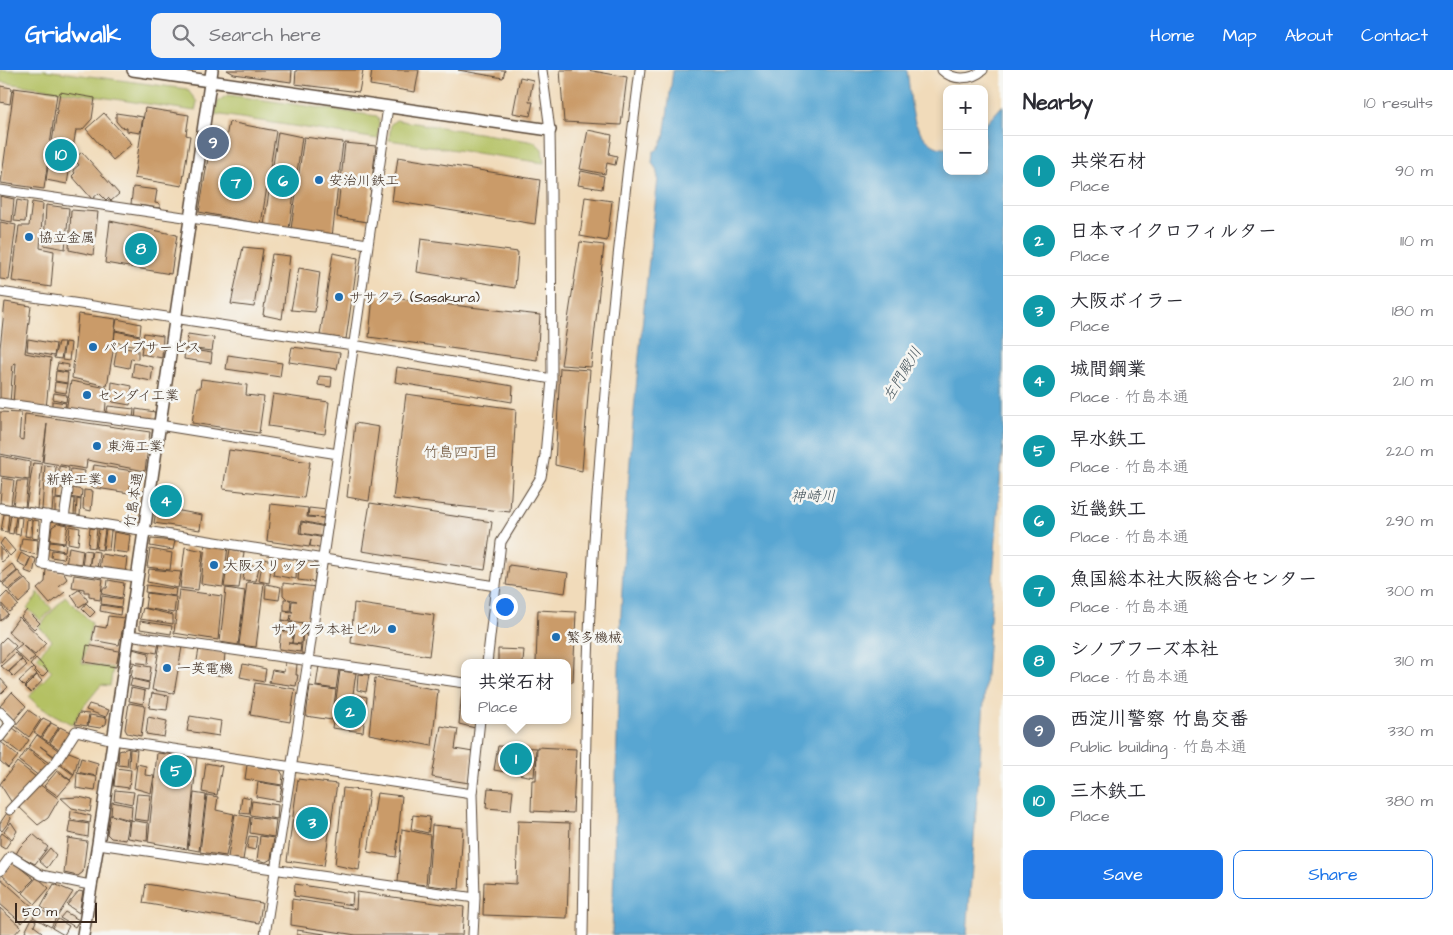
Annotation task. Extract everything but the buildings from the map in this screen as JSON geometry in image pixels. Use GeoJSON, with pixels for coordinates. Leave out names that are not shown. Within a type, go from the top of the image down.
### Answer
{"type":"FeatureCollection","features":[{"type":"Feature","properties":{"kind":"street"},"geometry":{"type":"LineString","coordinates":[[133,70],[159,72],[210,82],[550,130]]}},
{"type":"Feature","properties":{"kind":"street","name":"竹島本通"},"geometry":{"type":"LineString","coordinates":[[83,935],[212,70]]}},
{"type":"Feature","properties":{"kind":"street"},"geometry":{"type":"LineString","coordinates":[[487,659],[501,542],[541,477],[545,455],[552,378],[550,130],[542,70]]}},
{"type":"Feature","properties":{"kind":"street"},"geometry":{"type":"LineString","coordinates":[[583,935],[592,574],[602,424],[625,181],[640,70]]}},
{"type":"Feature","properties":{"kind":"street"},"geometry":{"type":"LineString","coordinates":[[942,70],[947,75],[963,79],[983,70]]}},
{"type":"Feature","properties":{"kind":"street"},"geometry":{"type":"LineString","coordinates":[[265,935],[308,661],[388,107]]}},
{"type":"Feature","properties":{"kind":"street"},"geometry":{"type":"LineString","coordinates":[[0,190],[368,244]]}},
{"type":"Feature","properties":{"kind":"street"},"geometry":{"type":"LineString","coordinates":[[0,292],[353,345],[552,378]]}},
{"type":"Feature","properties":{"kind":"street"},"geometry":{"type":"LineString","coordinates":[[0,404],[159,425],[338,454]]}},
{"type":"Feature","properties":{"kind":"street"},"geometry":{"type":"LineString","coordinates":[[64,518],[68,492]]}},
{"type":"Feature","properties":{"kind":"street"},"geometry":{"type":"LineString","coordinates":[[0,508],[496,586]]}},
{"type":"Feature","properties":{"kind":"street"},"geometry":{"type":"LineString","coordinates":[[47,515],[42,564],[136,577]]}},
{"type":"Feature","properties":{"kind":"street"},"geometry":{"type":"LineString","coordinates":[[128,635],[461,682]]}},
{"type":"Feature","properties":{"kind":"street"},"geometry":{"type":"LineString","coordinates":[[0,712],[11,723],[0,737]]}},
{"type":"Feature","properties":{"kind":"street"},"geometry":{"type":"LineString","coordinates":[[473,935],[475,898],[472,794],[480,724]]}},
{"type":"Feature","properties":{"kind":"street"},"geometry":{"type":"LineString","coordinates":[[10,810],[56,762],[76,731],[113,740],[472,794]]}},
{"type":"Feature","properties":{"kind":"street"},"geometry":{"type":"LineString","coordinates":[[98,844],[475,898]]}},
{"type":"Feature","properties":{"kind":"street"},"geometry":{"type":"LineString","coordinates":[[0,871],[11,856],[41,876],[90,885]]}},
{"type":"Feature","properties":{"kind":"green space"},"geometry":{"type":"Polygon","coordinates":[[[0,70],[44,70],[187,89],[197,102],[195,111],[0,82],[0,70]]]}},
{"type":"Feature","properties":{"kind":"green space"},"geometry":{"type":"Polygon","coordinates":[[[228,95],[377,116],[379,120],[378,139],[215,114],[218,101],[228,95]]]}},
{"type":"Feature","properties":{"kind":"green space"},"geometry":{"type":"Polygon","coordinates":[[[396,120],[535,142],[542,149],[544,163],[389,140],[391,124],[396,120]]]}},
{"type":"Feature","properties":{"kind":"green space"},"geometry":{"type":"Polygon","coordinates":[[[37,592],[52,609],[41,621],[27,608],[36,598],[37,592]]]}},
{"type":"Feature","properties":{"kind":"green space"},"geometry":{"type":"Polygon","coordinates":[[[65,596],[92,623],[82,663],[113,668],[110,686],[101,685],[79,712],[73,725],[40,707],[29,697],[52,671],[37,657],[52,640],[39,627],[65,596]]]}},
{"type":"Feature","properties":{"kind":"water","name":"神崎川"},"geometry":{"type":"Polygon","coordinates":[[[673,70],[907,70],[915,122],[927,140],[943,148],[943,175],[988,175],[988,122],[1003,105],[1003,442],[967,935],[612,935],[625,531],[638,363],[658,178],[652,163],[653,152],[658,149],[664,138],[673,70]]]}},
{"type":"Feature","properties":{"kind":"place","name":"西淀川警察 竹島交番"},"geometry":{"type":"Point","coordinates":[213,143]}},
{"type":"Feature","properties":{"kind":"place","name":"三木鉄工"},"geometry":{"type":"Point","coordinates":[61,155]}},
{"type":"Feature","properties":{"kind":"place","name":"安治川鉄工"},"geometry":{"type":"Point","coordinates":[319,180]}},
{"type":"Feature","properties":{"kind":"place","name":"近畿鉄工"},"geometry":{"type":"Point","coordinates":[283,181]}},
{"type":"Feature","properties":{"kind":"place","name":"魚国総本社大阪総合センター"},"geometry":{"type":"Point","coordinates":[236,183]}},
{"type":"Feature","properties":{"kind":"place","name":"協立金属"},"geometry":{"type":"Point","coordinates":[29,237]}},
{"type":"Feature","properties":{"kind":"place","name":"シノブフーズ本社"},"geometry":{"type":"Point","coordinates":[141,249]}},
{"type":"Feature","properties":{"kind":"place","name":"ササクラ (Sasakura)"},"geometry":{"type":"Point","coordinates":[339,297]}},
{"type":"Feature","properties":{"kind":"place","name":"パイプサービス"},"geometry":{"type":"Point","coordinates":[93,347]}},
{"type":"Feature","properties":{"kind":"place","name":"センダイ工業"},"geometry":{"type":"Point","coordinates":[87,395]}},
{"type":"Feature","properties":{"kind":"place","name":"東海工業"},"geometry":{"type":"Point","coordinates":[97,446]}},
{"type":"Feature","properties":{"kind":"place","name":"新幹工業"},"geometry":{"type":"Point","coordinates":[112,479]}},
{"type":"Feature","properties":{"kind":"place","name":"城間鋼業"},"geometry":{"type":"Point","coordinates":[166,501]}},
{"type":"Feature","properties":{"kind":"place","name":"大阪スリッター"},"geometry":{"type":"Point","coordinates":[214,565]}},
{"type":"Feature","properties":{"kind":"place","name":"ササクラ本社ビル"},"geometry":{"type":"Point","coordinates":[392,629]}},
{"type":"Feature","properties":{"kind":"place","name":"繁多機械"},"geometry":{"type":"Point","coordinates":[556,637]}},
{"type":"Feature","properties":{"kind":"place","name":"一英電機"},"geometry":{"type":"Point","coordinates":[167,668]}},
{"type":"Feature","properties":{"kind":"place","name":"日本マイクロフィルター"},"geometry":{"type":"Point","coordinates":[350,712]}},
{"type":"Feature","properties":{"kind":"place","name":"共栄石材"},"geometry":{"type":"Point","coordinates":[516,759]}},
{"type":"Feature","properties":{"kind":"place","name":"早水鉄工"},"geometry":{"type":"Point","coordinates":[176,771]}},
{"type":"Feature","properties":{"kind":"place","name":"大阪ボイラー"},"geometry":{"type":"Point","coordinates":[312,823]}},
{"type":"Feature","properties":{"kind":"district","name":"竹島四丁目"},"geometry":{"type":"Point","coordinates":[461,452]}},
{"type":"Feature","properties":{"kind":"water label","name":"左門殿川"},"geometry":{"type":"Point","coordinates":[902,374]}}]}
